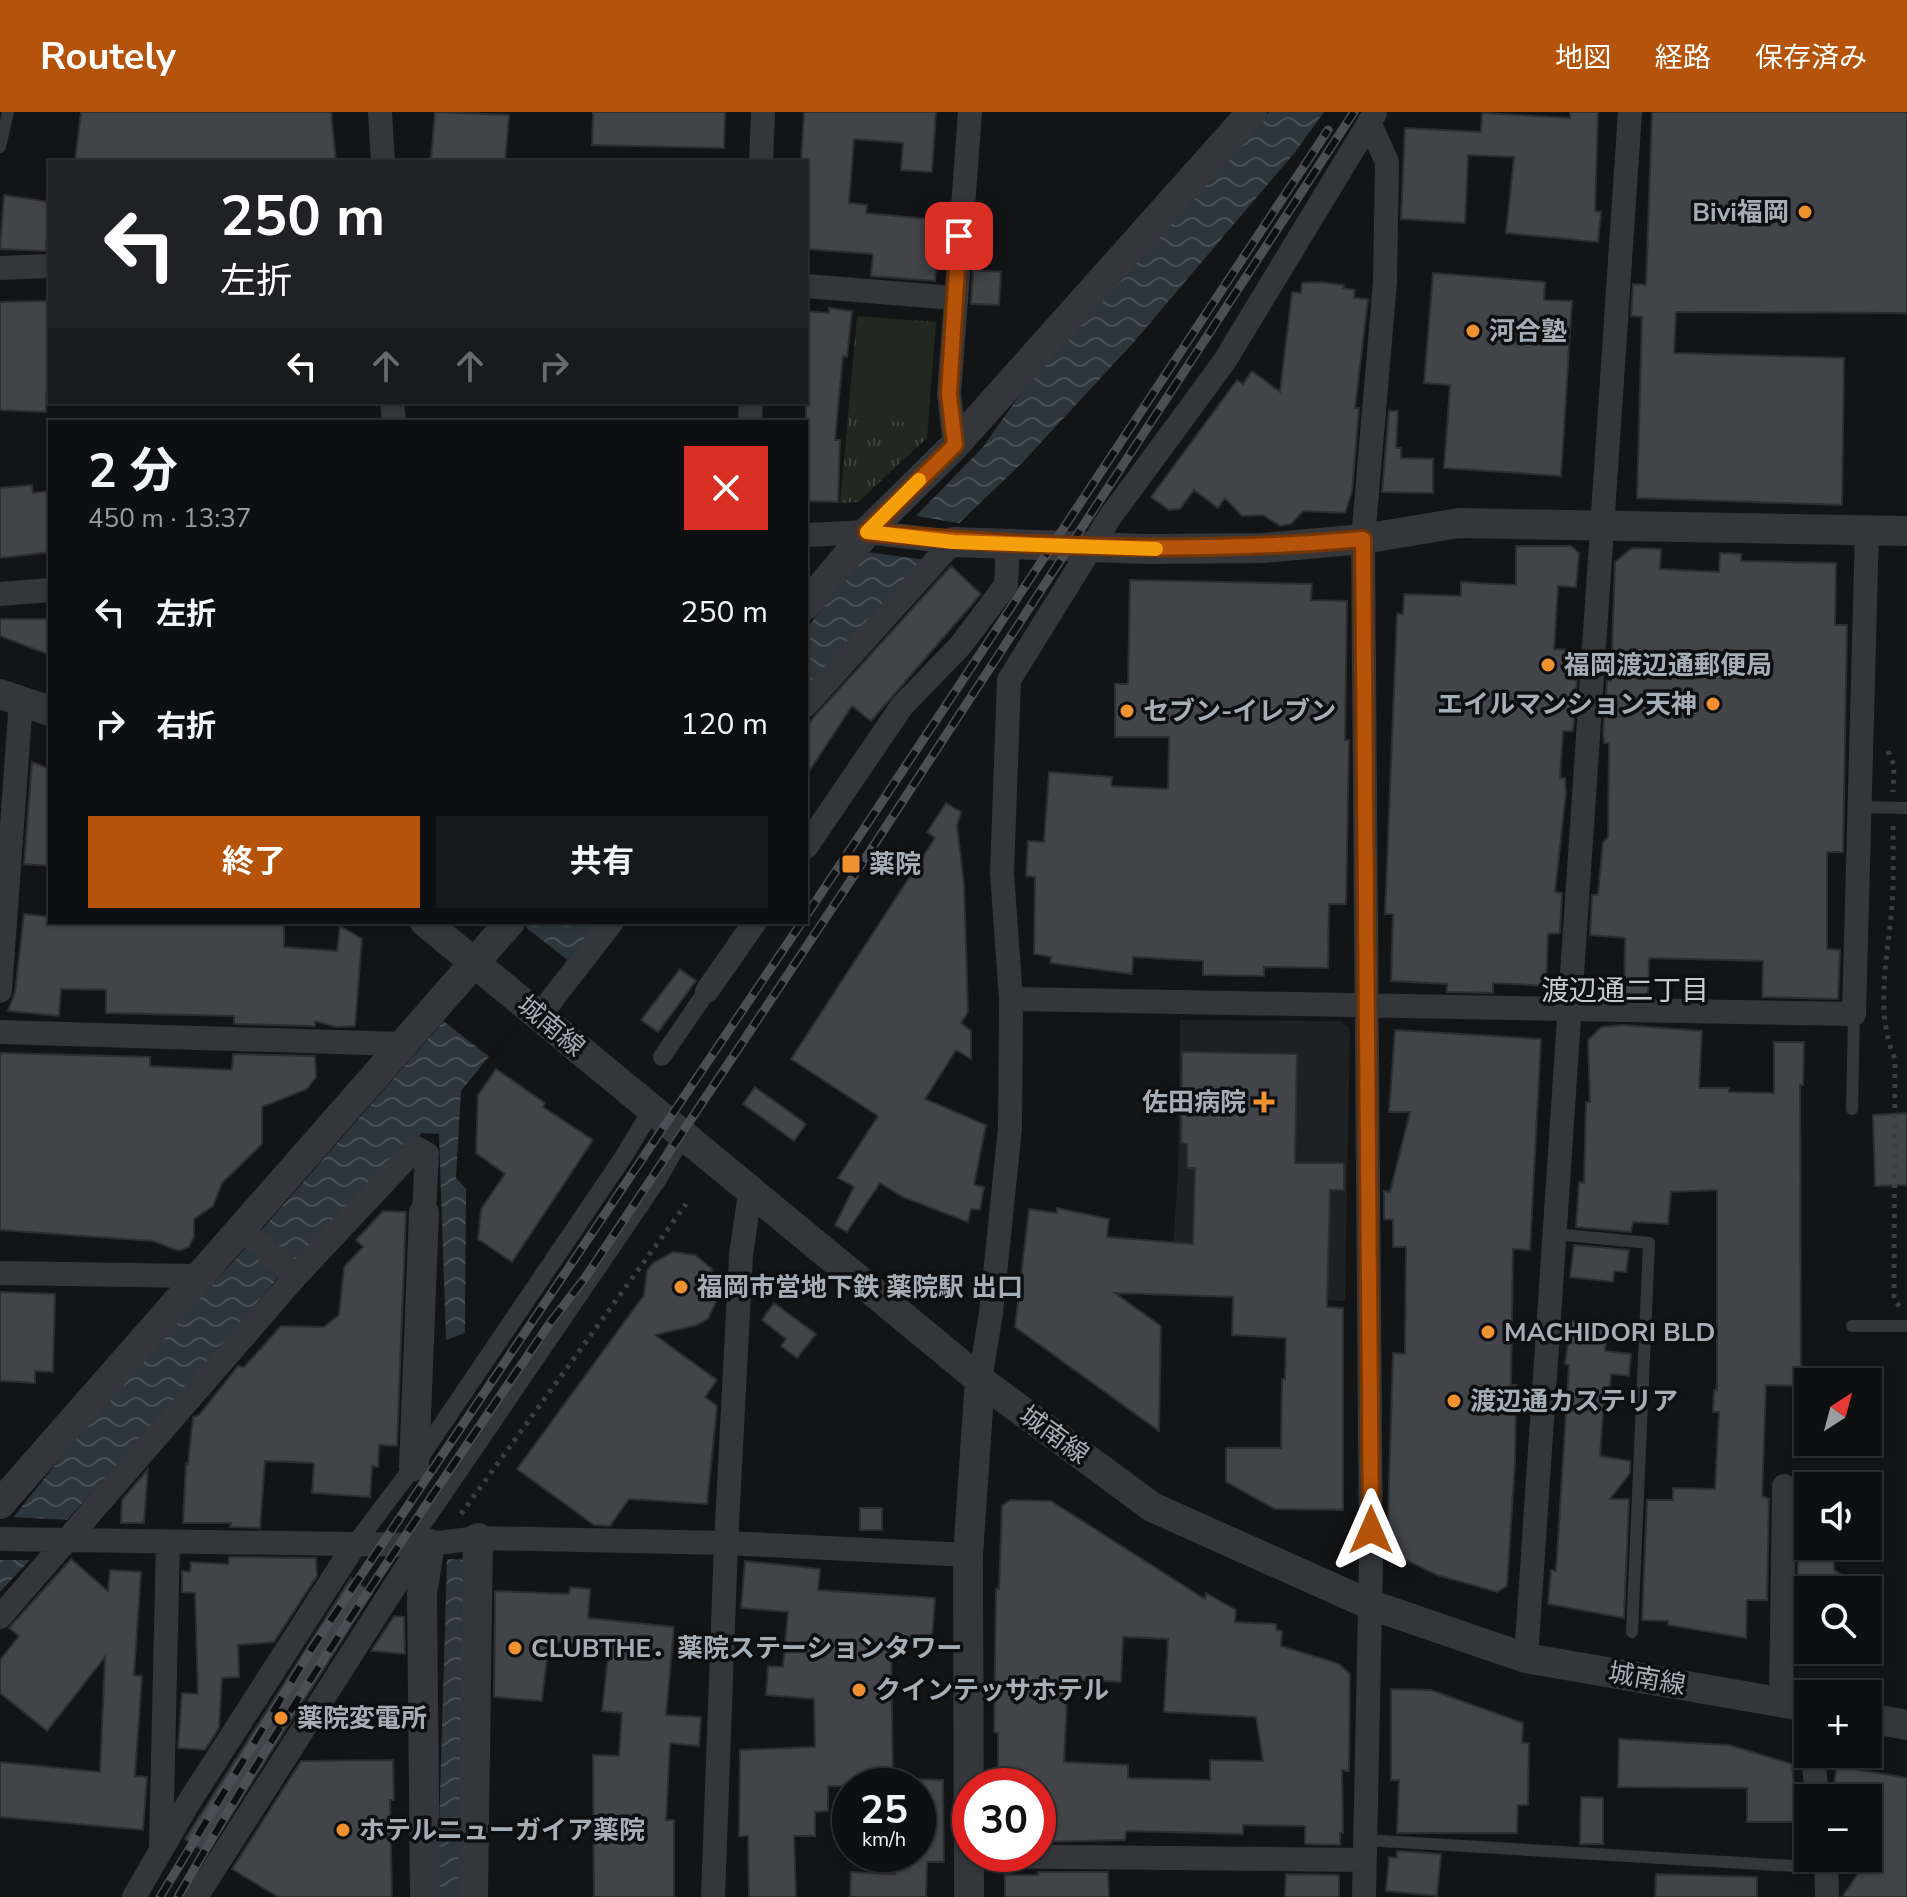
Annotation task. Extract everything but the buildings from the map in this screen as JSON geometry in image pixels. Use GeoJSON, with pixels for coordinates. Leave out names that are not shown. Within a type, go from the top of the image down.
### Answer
{"type":"FeatureCollection","features":[{"type":"Feature","properties":{"kind":"street"},"geometry":{"type":"LineString","coordinates":[[380,112],[383,160]]}},
{"type":"Feature","properties":{"kind":"street"},"geometry":{"type":"LineString","coordinates":[[761,160],[763,112]]}},
{"type":"Feature","properties":{"kind":"street"},"geometry":{"type":"LineString","coordinates":[[955,445],[949,394],[970,112]]}},
{"type":"Feature","properties":{"kind":"street"},"geometry":{"type":"LineString","coordinates":[[808,603],[877,533],[1252,112]]}},
{"type":"Feature","properties":{"kind":"street"},"geometry":{"type":"LineString","coordinates":[[1526,1658],[1630,112]]}},
{"type":"Feature","properties":{"kind":"street"},"geometry":{"type":"LineString","coordinates":[[1364,1897],[1371,1605],[1363,539],[1385,282],[1387,162],[1372,117]]}},
{"type":"Feature","properties":{"kind":"street"},"geometry":{"type":"LineString","coordinates":[[969,1768],[968,1555],[980,1380],[991,1313],[1010,1128],[1011,999],[1002,873],[1009,680],[1092,546],[1224,362],[1372,117]]}},
{"type":"Feature","properties":{"kind":"street"},"geometry":{"type":"LineString","coordinates":[[0,268],[48,266]]}},
{"type":"Feature","properties":{"kind":"street"},"geometry":{"type":"LineString","coordinates":[[808,286],[954,298]]}},
{"type":"Feature","properties":{"kind":"street"},"geometry":{"type":"LineString","coordinates":[[808,535],[877,533],[951,542],[1263,548],[1363,539],[1459,523],[1907,531]]}},
{"type":"Feature","properties":{"kind":"street"},"geometry":{"type":"LineString","coordinates":[[1011,999],[1854,1014],[1867,530]]}},
{"type":"Feature","properties":{"kind":"street"},"geometry":{"type":"LineString","coordinates":[[808,703],[951,542]]}},
{"type":"Feature","properties":{"kind":"street"},"geometry":{"type":"LineString","coordinates":[[808,844],[902,706],[960,646],[1006,585],[1008,544]]}},
{"type":"Feature","properties":{"kind":"street"},"geometry":{"type":"LineString","coordinates":[[0,594],[48,590]]}},
{"type":"Feature","properties":{"kind":"street"},"geometry":{"type":"LineString","coordinates":[[0,991],[10,697],[48,710]]}},
{"type":"Feature","properties":{"kind":"street","name":"城南線"},"geometry":{"type":"LineString","coordinates":[[428,924],[980,1380],[1152,1507],[1371,1605],[1526,1658],[1794,1705]]}},
{"type":"Feature","properties":{"kind":"street"},"geometry":{"type":"LineString","coordinates":[[0,1504],[197,1276],[246,1232],[402,1044],[480,966],[509,924]]}},
{"type":"Feature","properties":{"kind":"street"},"geometry":{"type":"LineString","coordinates":[[535,1013],[610,924]]}},
{"type":"Feature","properties":{"kind":"street"},"geometry":{"type":"LineString","coordinates":[[662,1057],[754,924]]}},
{"type":"Feature","properties":{"kind":"street"},"geometry":{"type":"LineString","coordinates":[[0,1032],[402,1044]]}},
{"type":"Feature","properties":{"kind":"street"},"geometry":{"type":"LineString","coordinates":[[134,1897],[161,1849],[355,1544],[414,1466],[624,1156],[651,1111]]}},
{"type":"Feature","properties":{"kind":"street"},"geometry":{"type":"LineString","coordinates":[[196,1897],[658,1179],[682,1137]]}},
{"type":"Feature","properties":{"kind":"street"},"geometry":{"type":"LineString","coordinates":[[0,1617],[59,1541],[294,1274],[416,1148],[427,1154],[414,1466]]}},
{"type":"Feature","properties":{"kind":"street"},"geometry":{"type":"LineString","coordinates":[[713,1897],[726,1543],[741,1255],[750,1193]]}},
{"type":"Feature","properties":{"kind":"street"},"geometry":{"type":"LineString","coordinates":[[246,1232],[294,1274]]}},
{"type":"Feature","properties":{"kind":"street"},"geometry":{"type":"LineString","coordinates":[[0,1273],[197,1276]]}},
{"type":"Feature","properties":{"kind":"street"},"geometry":{"type":"LineString","coordinates":[[1784,1486],[1794,1685]]}},
{"type":"Feature","properties":{"kind":"street"},"geometry":{"type":"LineString","coordinates":[[0,1539],[420,1545],[470,1538],[726,1543],[968,1555]]}},
{"type":"Feature","properties":{"kind":"street"},"geometry":{"type":"LineString","coordinates":[[470,1538],[473,1897]]}},
{"type":"Feature","properties":{"kind":"street"},"geometry":{"type":"LineString","coordinates":[[161,1849],[168,1543]]}},
{"type":"Feature","properties":{"kind":"street"},"geometry":{"type":"LineString","coordinates":[[420,1545],[425,1897]]}},
{"type":"Feature","properties":{"kind":"street"},"geometry":{"type":"LineString","coordinates":[[1882,1721],[1907,1725]]}},
{"type":"Feature","properties":{"kind":"street"},"geometry":{"type":"LineString","coordinates":[[1056,1855],[1364,1850]]}},
{"type":"Feature","properties":{"kind":"street"},"geometry":{"type":"LineString","coordinates":[[969,1872],[969,1897]]}},
{"type":"Feature","properties":{"kind":"street"},"geometry":{"type":"LineString","coordinates":[[1826,1872],[1827,1897]]}},
{"type":"Feature","properties":{"kind":"lane"},"geometry":{"type":"LineString","coordinates":[[0,147],[8,112]]}},
{"type":"Feature","properties":{"kind":"lane"},"geometry":{"type":"LineString","coordinates":[[1859,807],[1907,808]]}},
{"type":"Feature","properties":{"kind":"lane"},"geometry":{"type":"LineString","coordinates":[[1852,1109],[1854,1014]]}},
{"type":"Feature","properties":{"kind":"lane"},"geometry":{"type":"LineString","coordinates":[[1554,1234],[1649,1243],[1632,1632]]}},
{"type":"Feature","properties":{"kind":"lane"},"geometry":{"type":"LineString","coordinates":[[1852,1326],[1907,1326]]}},
{"type":"Feature","properties":{"kind":"lane"},"geometry":{"type":"LineString","coordinates":[[1364,1850],[1794,1862]]}},
{"type":"Feature","properties":{"kind":"path"},"geometry":{"type":"LineString","coordinates":[[1882,738],[1894,765],[1892,904],[1885,961],[1884,1017],[1886,1037],[1895,1059],[1894,1299],[1907,1311]]}},
{"type":"Feature","properties":{"kind":"path"},"geometry":{"type":"LineString","coordinates":[[470,1538],[461,1514],[686,1204]]}},
{"type":"Feature","properties":{"kind":"shaded area","name":"佐田病院"},"geometry":{"type":"Polygon","coordinates":[[[1180,1020],[1341,1021],[1350,1029],[1345,1301],[1170,1292],[1178,1174],[1180,1020]]]}},
{"type":"Feature","properties":{"kind":"green space"},"geometry":{"type":"Polygon","coordinates":[[[857,316],[936,322],[927,438],[858,502],[840,503],[857,316]]]}},
{"type":"Feature","properties":{"kind":"green space"},"geometry":{"type":"Polygon","coordinates":[[[859,317],[934,323],[927,424],[849,417],[859,317]]]}},
{"type":"Feature","properties":{"kind":"water"},"geometry":{"type":"Polygon","coordinates":[[[1269,112],[1324,112],[1296,151],[1133,343],[1022,463],[926,555],[808,689],[808,627],[871,549],[916,516],[983,447],[1021,393],[1269,112]]]}},
{"type":"Feature","properties":{"kind":"water"},"geometry":{"type":"Polygon","coordinates":[[[528,924],[596,924],[461,1091],[456,1178],[466,1189],[465,1333],[446,1340],[439,1134],[422,1133],[276,1280],[154,1426],[0,1592],[0,1534],[114,1391],[243,1251],[528,924]]]}},
{"type":"Feature","properties":{"kind":"water"},"geometry":{"type":"Polygon","coordinates":[[[447,1559],[472,1560],[462,1897],[437,1897],[447,1559]]]}},
{"type":"Feature","properties":{"kind":"pier"},"geometry":{"type":"Polygon","coordinates":[[[910,515],[964,524],[927,560],[867,552],[910,515]]]}},
{"type":"Feature","properties":{"kind":"pier"},"geometry":{"type":"Polygon","coordinates":[[[524,926],[570,962],[491,1058],[442,1020],[524,926]]]}},
{"type":"Feature","properties":{"kind":"pier"},"geometry":{"type":"Polygon","coordinates":[[[9,1517],[70,1520],[34,1560],[0,1560],[0,1528],[9,1517]]]}},
{"type":"Feature","properties":{"kind":"railway"},"geometry":{"type":"LineString","coordinates":[[178,1897],[266,1750],[358,1607],[550,1323],[585,1278],[859,868],[1354,112]]}},
{"type":"Feature","properties":{"kind":"railway"},"geometry":{"type":"LineString","coordinates":[[808,913],[1328,130]]}},
{"type":"Feature","properties":{"kind":"railway"},"geometry":{"type":"LineString","coordinates":[[160,1897],[312,1648],[801,924]]}},
{"type":"Feature","properties":{"kind":"slow traffic"},"geometry":{"type":"LineString","coordinates":[[919,480],[867,532],[953,542],[1156,549]]}},
{"type":"Feature","properties":{"kind":"place","name":"Bivi福岡"},"geometry":{"type":"Point","coordinates":[1805,212]}},
{"type":"Feature","properties":{"kind":"place","name":"河合塾"},"geometry":{"type":"Point","coordinates":[1473,331]}},
{"type":"Feature","properties":{"kind":"place","name":"福岡渡辺通郵便局"},"geometry":{"type":"Point","coordinates":[1548,665]}},
{"type":"Feature","properties":{"kind":"place","name":"エイルマンション天神"},"geometry":{"type":"Point","coordinates":[1713,704]}},
{"type":"Feature","properties":{"kind":"place","name":"セブン-イレブン"},"geometry":{"type":"Point","coordinates":[1127,711]}},
{"type":"Feature","properties":{"kind":"place","name":"薬院"},"geometry":{"type":"Point","coordinates":[851,864]}},
{"type":"Feature","properties":{"kind":"place","name":"佐田病院"},"geometry":{"type":"Point","coordinates":[1264,1102]}},
{"type":"Feature","properties":{"kind":"place","name":"福岡市営地下鉄 薬院駅 出口"},"geometry":{"type":"Point","coordinates":[681,1287]}},
{"type":"Feature","properties":{"kind":"place","name":"MACHIDORI BLD"},"geometry":{"type":"Point","coordinates":[1488,1332]}},
{"type":"Feature","properties":{"kind":"place","name":"渡辺通カステリア"},"geometry":{"type":"Point","coordinates":[1454,1401]}},
{"type":"Feature","properties":{"kind":"place","name":"CLUBTHE．薬院ステーションタワー"},"geometry":{"type":"Point","coordinates":[515,1648]}},
{"type":"Feature","properties":{"kind":"place","name":"クインテッサホテル"},"geometry":{"type":"Point","coordinates":[859,1690]}},
{"type":"Feature","properties":{"kind":"place","name":"薬院変電所"},"geometry":{"type":"Point","coordinates":[281,1718]}},
{"type":"Feature","properties":{"kind":"place","name":"ホテルニューガイア薬院"},"geometry":{"type":"Point","coordinates":[343,1830]}},
{"type":"Feature","properties":{"kind":"district","name":"渡辺通二丁目"},"geometry":{"type":"Point","coordinates":[1625,991]}},
{"type":"Feature","properties":{"kind":"route"},"geometry":{"type":"LineString","coordinates":[[959,236],[949,394],[955,445],[867,532],[953,542],[1147,549],[1263,548],[1363,539],[1371,1530]]}}]}
